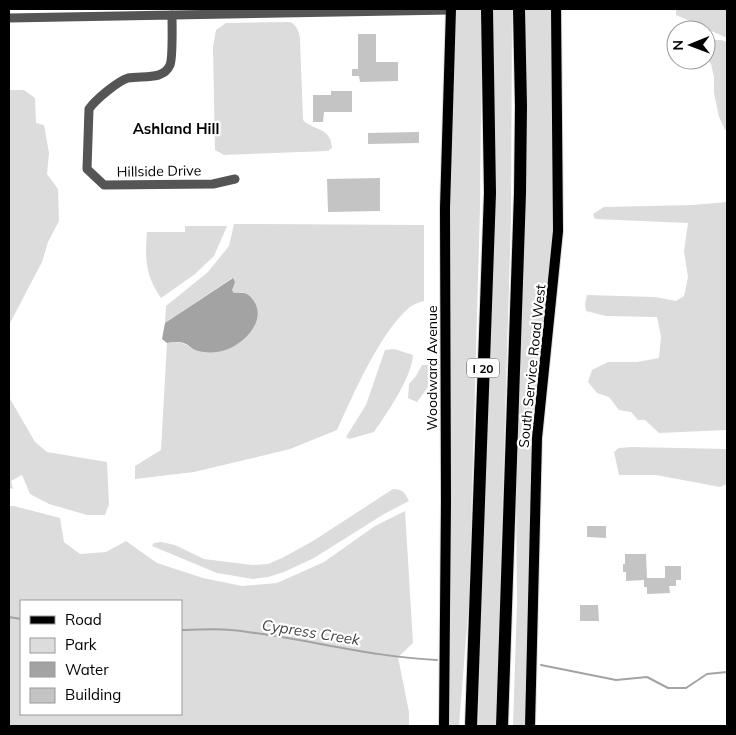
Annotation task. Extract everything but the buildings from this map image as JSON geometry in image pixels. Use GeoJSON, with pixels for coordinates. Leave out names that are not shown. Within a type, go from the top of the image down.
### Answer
{"type":"FeatureCollection","features":[{"type":"Feature","properties":{"kind":"highway","name":"I 20"},"geometry":{"type":"LineString","coordinates":[[471,725],[490,193],[487,9]]}},
{"type":"Feature","properties":{"kind":"highway","name":"I 20"},"geometry":{"type":"LineString","coordinates":[[502,726],[520,193],[519,9]]}},
{"type":"Feature","properties":{"kind":"main road","name":"Woodward Avenue"},"geometry":{"type":"LineString","coordinates":[[444,726],[446,501],[445,208],[451,9]]}},
{"type":"Feature","properties":{"kind":"main road","name":"South Service Road West"},"geometry":{"type":"LineString","coordinates":[[530,726],[537,438],[558,231],[556,9]]}},
{"type":"Feature","properties":{"kind":"street"},"geometry":{"type":"LineString","coordinates":[[9,18],[24,13],[172,15],[451,9]]}},
{"type":"Feature","properties":{"kind":"street","name":"Hillside Drive"},"geometry":{"type":"LineString","coordinates":[[172,15],[170,64],[164,73],[158,76],[127,79],[94,100],[89,109],[87,169],[104,185],[213,184],[235,179]]}},
{"type":"Feature","properties":{"kind":"green space"},"geometry":{"type":"Polygon","coordinates":[[[455,9],[482,9],[480,207],[469,601],[459,726],[448,726],[451,168],[455,9]]]}},
{"type":"Feature","properties":{"kind":"green space"},"geometry":{"type":"Polygon","coordinates":[[[494,9],[512,9],[511,217],[496,726],[478,726],[492,215],[494,9]]]}},
{"type":"Feature","properties":{"kind":"green space"},"geometry":{"type":"Polygon","coordinates":[[[524,9],[552,9],[554,221],[539,394],[526,726],[513,726],[517,604],[516,487],[524,9]]]}},
{"type":"Feature","properties":{"kind":"green space"},"geometry":{"type":"Polygon","coordinates":[[[676,9],[727,9],[727,38],[716,33],[716,20],[687,20],[676,15],[676,9]]]}},
{"type":"Feature","properties":{"kind":"green space"},"geometry":{"type":"Polygon","coordinates":[[[290,22],[297,29],[300,39],[303,120],[329,136],[332,148],[328,151],[224,155],[215,150],[213,47],[216,30],[226,23],[290,22]]]}},
{"type":"Feature","properties":{"kind":"green space"},"geometry":{"type":"Polygon","coordinates":[[[716,40],[721,40],[727,42],[727,130],[725,130],[719,117],[714,93],[712,70],[716,70],[716,40]]]}},
{"type":"Feature","properties":{"kind":"green space"},"geometry":{"type":"Polygon","coordinates":[[[9,90],[24,90],[35,98],[36,123],[44,125],[49,153],[47,174],[58,189],[59,221],[48,242],[42,262],[9,325],[9,90]]]}},
{"type":"Feature","properties":{"kind":"green space"},"geometry":{"type":"Polygon","coordinates":[[[727,202],[727,430],[659,433],[645,420],[638,420],[631,412],[619,410],[609,397],[597,393],[588,382],[592,370],[608,362],[637,362],[659,358],[661,336],[657,317],[606,316],[586,311],[585,304],[587,295],[655,297],[676,301],[684,296],[688,277],[684,251],[688,223],[595,219],[593,214],[604,207],[693,205],[727,202]]]}},
{"type":"Feature","properties":{"kind":"green space"},"geometry":{"type":"Polygon","coordinates":[[[234,224],[424,225],[424,301],[410,307],[388,332],[369,364],[337,430],[290,449],[194,472],[135,479],[135,466],[161,450],[167,343],[182,343],[195,350],[243,292],[234,293],[232,290],[232,278],[165,323],[166,306],[208,272],[229,246],[234,224]]]}},
{"type":"Feature","properties":{"kind":"green space"},"geometry":{"type":"Polygon","coordinates":[[[185,226],[227,226],[214,256],[195,274],[161,298],[152,282],[147,266],[147,232],[185,232],[185,226]]]}},
{"type":"Feature","properties":{"kind":"green space"},"geometry":{"type":"Polygon","coordinates":[[[394,349],[413,355],[412,364],[404,384],[374,432],[349,439],[346,437],[366,405],[385,350],[394,349]]]}},
{"type":"Feature","properties":{"kind":"green space"},"geometry":{"type":"Polygon","coordinates":[[[422,365],[429,365],[428,387],[417,402],[408,398],[409,384],[422,365]]]}},
{"type":"Feature","properties":{"kind":"green space"},"geometry":{"type":"Polygon","coordinates":[[[9,397],[35,442],[47,452],[107,462],[109,504],[105,515],[87,515],[49,504],[30,494],[22,475],[11,481],[13,489],[9,488],[9,397]]]}},
{"type":"Feature","properties":{"kind":"green space"},"geometry":{"type":"Polygon","coordinates":[[[619,448],[727,449],[727,484],[720,487],[656,475],[619,475],[614,452],[619,448]]]}},
{"type":"Feature","properties":{"kind":"green space"},"geometry":{"type":"Polygon","coordinates":[[[393,489],[403,492],[409,501],[384,514],[314,558],[268,577],[253,579],[217,573],[152,546],[154,543],[161,542],[175,545],[204,559],[252,565],[268,564],[313,541],[393,489]]]}},
{"type":"Feature","properties":{"kind":"green space"},"geometry":{"type":"Polygon","coordinates":[[[9,506],[60,518],[64,542],[80,554],[106,552],[126,541],[157,563],[203,578],[242,586],[277,583],[324,562],[375,526],[405,511],[413,643],[398,657],[409,712],[409,726],[9,726],[9,506]]]}},
{"type":"Feature","properties":{"kind":"water"},"geometry":{"type":"Polygon","coordinates":[[[233,278],[235,282],[232,290],[234,293],[249,295],[258,311],[254,326],[244,339],[229,349],[219,352],[202,352],[181,342],[167,343],[162,339],[165,323],[233,278]]]}},
{"type":"Feature","properties":{"kind":"waterway","name":"Cypress Creek"},"geometry":{"type":"LineString","coordinates":[[9,617],[20,619]]}},
{"type":"Feature","properties":{"kind":"waterway","name":"Cypress Creek"},"geometry":{"type":"LineString","coordinates":[[182,630],[213,629],[257,633],[386,655],[437,660]]}},
{"type":"Feature","properties":{"kind":"waterway","name":"Cypress Creek"},"geometry":{"type":"LineString","coordinates":[[541,665],[616,680],[647,677],[668,688],[686,688],[707,674],[727,672]]}},
{"type":"Feature","properties":{"kind":"district","name":"Ashland Hill"},"geometry":{"type":"Point","coordinates":[176,128]}}]}
